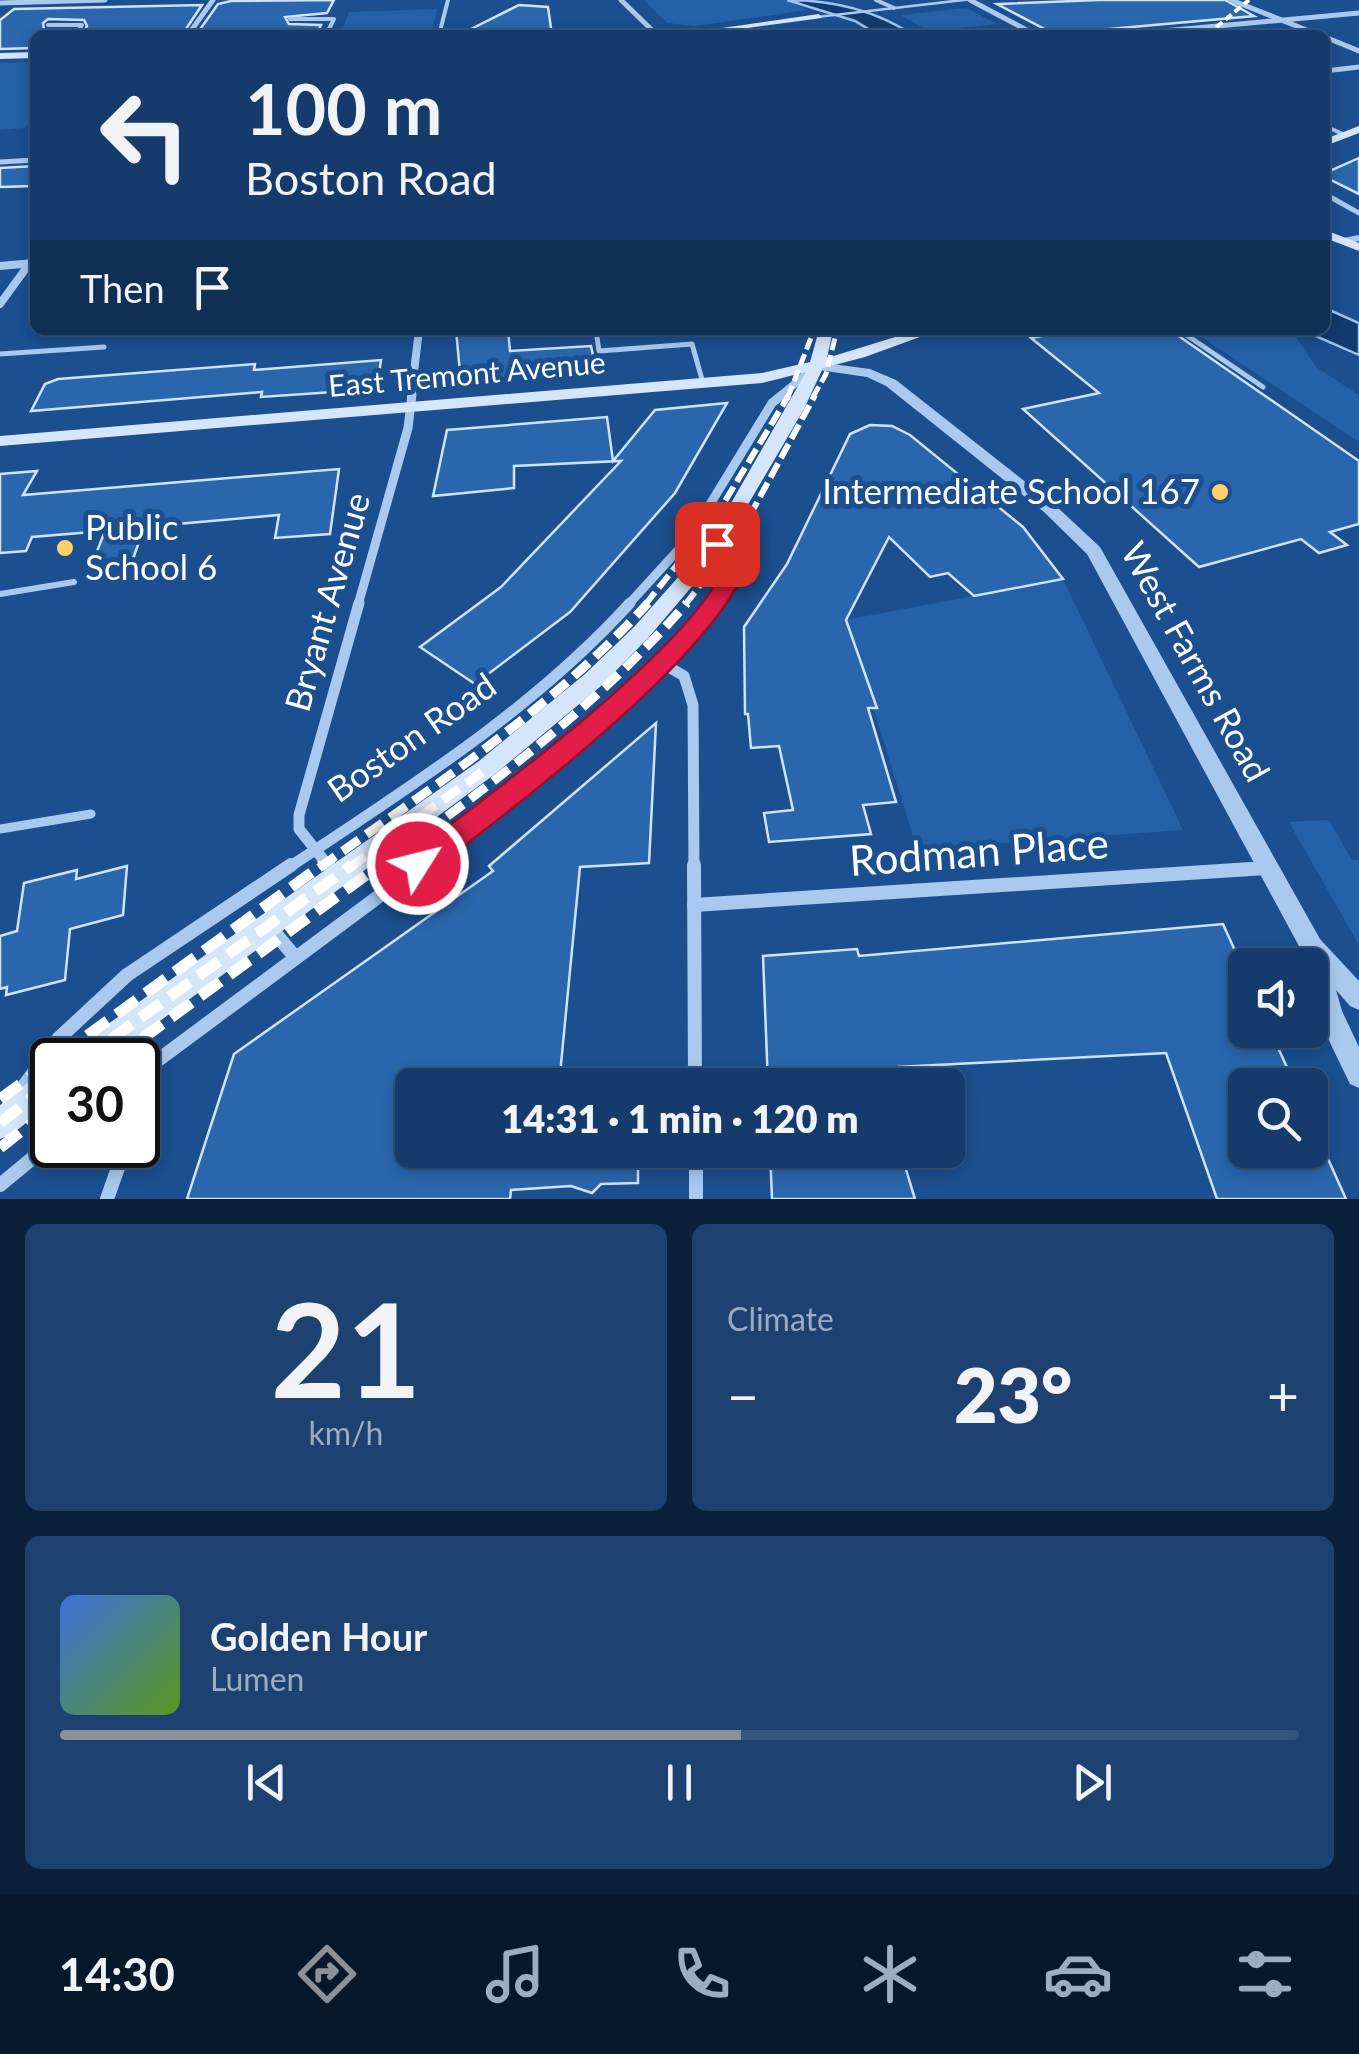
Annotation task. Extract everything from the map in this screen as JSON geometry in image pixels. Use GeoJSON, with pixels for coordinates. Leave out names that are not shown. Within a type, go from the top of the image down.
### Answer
{"type":"FeatureCollection","features":[{"type":"Feature","properties":{"kind":"main road"},"geometry":{"type":"LineString","coordinates":[[714,30],[824,15]]}},
{"type":"Feature","properties":{"kind":"main road"},"geometry":{"type":"LineString","coordinates":[[0,56],[30,55]]}},
{"type":"Feature","properties":{"kind":"main road"},"geometry":{"type":"LineString","coordinates":[[1330,141],[1359,128]]}},
{"type":"Feature","properties":{"kind":"main road"},"geometry":{"type":"LineString","coordinates":[[1330,237],[1359,247]]}},
{"type":"Feature","properties":{"kind":"main road","name":"Boston Road"},"geometry":{"type":"LineString","coordinates":[[113,1038],[504,756],[578,696],[648,628],[727,528],[817,366],[825,335]]}},
{"type":"Feature","properties":{"kind":"main road","name":"East Tremont Avenue"},"geometry":{"type":"LineString","coordinates":[[0,441],[776,376],[916,335]]}},
{"type":"Feature","properties":{"kind":"main road","name":"Boston Road"},"geometry":{"type":"LineString","coordinates":[[0,1121],[30,1099]]}},
{"type":"Feature","properties":{"kind":"street"},"geometry":{"type":"LineString","coordinates":[[0,3],[105,0]]}},
{"type":"Feature","properties":{"kind":"street"},"geometry":{"type":"LineString","coordinates":[[192,30],[213,0]]}},
{"type":"Feature","properties":{"kind":"street"},"geometry":{"type":"LineString","coordinates":[[440,30],[448,0]]}},
{"type":"Feature","properties":{"kind":"street"},"geometry":{"type":"LineString","coordinates":[[621,0],[652,30]]}},
{"type":"Feature","properties":{"kind":"street"},"geometry":{"type":"LineString","coordinates":[[824,15],[875,5],[894,8],[971,0],[1027,30]]}},
{"type":"Feature","properties":{"kind":"street"},"geometry":{"type":"LineString","coordinates":[[1230,0],[1307,30]]}},
{"type":"Feature","properties":{"kind":"street"},"geometry":{"type":"LineString","coordinates":[[1174,30],[1359,13]]}},
{"type":"Feature","properties":{"kind":"street"},"geometry":{"type":"LineString","coordinates":[[1330,39],[1359,51]]}},
{"type":"Feature","properties":{"kind":"street"},"geometry":{"type":"LineString","coordinates":[[1330,70],[1359,67]]}},
{"type":"Feature","properties":{"kind":"street"},"geometry":{"type":"LineString","coordinates":[[0,162],[30,160]]}},
{"type":"Feature","properties":{"kind":"street"},"geometry":{"type":"LineString","coordinates":[[1330,197],[1359,213]]}},
{"type":"Feature","properties":{"kind":"street"},"geometry":{"type":"LineString","coordinates":[[1344,241],[1359,238]]}},
{"type":"Feature","properties":{"kind":"street"},"geometry":{"type":"LineString","coordinates":[[0,266],[30,261]]}},
{"type":"Feature","properties":{"kind":"street"},"geometry":{"type":"LineString","coordinates":[[0,304],[30,265]]}},
{"type":"Feature","properties":{"kind":"street","name":"Bryant Avenue"},"geometry":{"type":"LineString","coordinates":[[336,876],[299,829],[299,814],[411,407],[418,335]]}},
{"type":"Feature","properties":{"kind":"street","name":"Boston Road"},"geometry":{"type":"LineString","coordinates":[[0,1121],[58,1039],[102,995],[194,928],[316,852],[508,717],[590,648],[690,537],[772,403],[817,366]]}},
{"type":"Feature","properties":{"kind":"street","name":"West Farms Road"},"geometry":{"type":"LineString","coordinates":[[817,366],[870,373],[890,383],[1083,538],[1106,566],[1312,947],[1359,998]]}},
{"type":"Feature","properties":{"kind":"street"},"geometry":{"type":"LineString","coordinates":[[160,1058],[547,768],[662,662],[737,572],[740,548],[727,528]]}},
{"type":"Feature","properties":{"kind":"street"},"geometry":{"type":"LineString","coordinates":[[662,662],[684,676],[692,698],[695,1068]]}},
{"type":"Feature","properties":{"kind":"street","name":"Rodman Place"},"geometry":{"type":"LineString","coordinates":[[694,905],[1268,868]]}},
{"type":"Feature","properties":{"kind":"street"},"geometry":{"type":"LineString","coordinates":[[268,925],[295,957]]}},
{"type":"Feature","properties":{"kind":"street","name":"West Farms Road"},"geometry":{"type":"LineString","coordinates":[[1312,947],[1330,1013],[1359,1076]]}},
{"type":"Feature","properties":{"kind":"street"},"geometry":{"type":"LineString","coordinates":[[0,1185],[30,1160]]}},
{"type":"Feature","properties":{"kind":"street"},"geometry":{"type":"LineString","coordinates":[[107,1199],[118,1168]]}},
{"type":"Feature","properties":{"kind":"street"},"geometry":{"type":"LineString","coordinates":[[696,1168],[696,1199]]}},
{"type":"Feature","properties":{"kind":"lane"},"geometry":{"type":"LineString","coordinates":[[290,20],[334,19],[328,30]]}},
{"type":"Feature","properties":{"kind":"lane"},"geometry":{"type":"LineString","coordinates":[[48,25],[82,25],[78,30]]}},
{"type":"Feature","properties":{"kind":"lane"},"geometry":{"type":"LineString","coordinates":[[1330,128],[1345,134]]}},
{"type":"Feature","properties":{"kind":"lane"},"geometry":{"type":"LineString","coordinates":[[597,335],[599,352],[692,344],[703,383]]}},
{"type":"Feature","properties":{"kind":"lane"},"geometry":{"type":"LineString","coordinates":[[1186,335],[1264,387]]}},
{"type":"Feature","properties":{"kind":"lane"},"geometry":{"type":"LineString","coordinates":[[0,354],[104,346]]}},
{"type":"Feature","properties":{"kind":"lane"},"geometry":{"type":"LineString","coordinates":[[0,594],[74,582]]}},
{"type":"Feature","properties":{"kind":"lane"},"geometry":{"type":"LineString","coordinates":[[0,829],[91,814]]}},
{"type":"Feature","properties":{"kind":"shaded area"},"geometry":{"type":"Polygon","coordinates":[[[644,0],[785,0],[808,10],[695,26],[667,23],[644,0]]]}},
{"type":"Feature","properties":{"kind":"shaded area"},"geometry":{"type":"Polygon","coordinates":[[[787,0],[853,8],[904,30],[870,30],[855,21],[787,0]]]}},
{"type":"Feature","properties":{"kind":"shaded area"},"geometry":{"type":"Polygon","coordinates":[[[966,8],[997,24],[927,30],[900,15],[966,8]]]}},
{"type":"Feature","properties":{"kind":"shaded area"},"geometry":{"type":"Polygon","coordinates":[[[437,9],[432,30],[342,30],[349,12],[437,9]]]}},
{"type":"Feature","properties":{"kind":"shaded area"},"geometry":{"type":"Polygon","coordinates":[[[30,62],[30,122],[24,128],[0,130],[0,63],[30,62]]]}},
{"type":"Feature","properties":{"kind":"shaded area"},"geometry":{"type":"Polygon","coordinates":[[[1330,310],[1359,323],[1359,355],[1313,335],[1330,335],[1330,310]]]}},
{"type":"Feature","properties":{"kind":"shaded area"},"geometry":{"type":"Polygon","coordinates":[[[1198,335],[1294,335],[1316,367],[1359,395],[1359,442],[1198,335]]]}},
{"type":"Feature","properties":{"kind":"shaded area"},"geometry":{"type":"Polygon","coordinates":[[[1063,579],[1183,830],[917,849],[846,620],[1063,579]]]}},
{"type":"Feature","properties":{"kind":"shaded area"},"geometry":{"type":"Polygon","coordinates":[[[1329,820],[1352,860],[1359,860],[1359,945],[1289,822],[1329,820]]]}},
{"type":"Feature","properties":{"kind":"building"},"geometry":{"type":"Polygon","coordinates":[[[334,0],[327,13],[285,17],[289,24],[321,25],[318,30],[200,30],[218,4],[334,0]]]}},
{"type":"Feature","properties":{"kind":"building"},"geometry":{"type":"Polygon","coordinates":[[[1225,0],[1254,16],[1098,30],[1046,30],[997,4],[1225,0]]]}},
{"type":"Feature","properties":{"kind":"building"},"geometry":{"type":"Polygon","coordinates":[[[202,5],[185,30],[85,30],[84,20],[48,19],[43,23],[44,29],[58,30],[30,30],[30,48],[0,49],[0,20],[14,9],[202,5]]]}},
{"type":"Feature","properties":{"kind":"building"},"geometry":{"type":"Polygon","coordinates":[[[519,5],[548,7],[551,30],[469,30],[519,5]]]}},
{"type":"Feature","properties":{"kind":"building"},"geometry":{"type":"Polygon","coordinates":[[[1359,158],[1359,194],[1330,180],[1330,171],[1359,158]]]}},
{"type":"Feature","properties":{"kind":"building"},"geometry":{"type":"Polygon","coordinates":[[[30,166],[30,186],[0,187],[0,168],[30,166]]]}},
{"type":"Feature","properties":{"kind":"building"},"geometry":{"type":"Polygon","coordinates":[[[456,335],[508,335],[510,351],[591,346],[596,369],[461,383],[456,335]]]}},
{"type":"Feature","properties":{"kind":"building"},"geometry":{"type":"Polygon","coordinates":[[[1177,335],[1359,461],[1359,524],[1330,532],[1347,545],[1319,553],[1301,539],[1199,567],[1023,409],[1099,393],[1031,338],[1177,335]]]}},
{"type":"Feature","properties":{"kind":"building"},"geometry":{"type":"Polygon","coordinates":[[[381,360],[377,389],[261,397],[262,392],[31,411],[45,384],[58,379],[255,364],[254,370],[381,360]]]}},
{"type":"Feature","properties":{"kind":"building"},"geometry":{"type":"Polygon","coordinates":[[[727,403],[675,493],[570,612],[475,684],[420,647],[501,587],[621,461],[514,466],[514,488],[433,496],[447,430],[607,417],[613,461],[655,410],[727,403]]]}},
{"type":"Feature","properties":{"kind":"building"},"geometry":{"type":"Polygon","coordinates":[[[870,425],[892,426],[910,435],[1023,527],[1063,579],[974,596],[948,573],[930,577],[889,537],[846,620],[877,708],[868,708],[896,802],[863,805],[871,834],[769,842],[764,813],[793,810],[779,746],[751,748],[745,714],[744,627],[787,564],[850,434],[870,425]]]}},
{"type":"Feature","properties":{"kind":"building"},"geometry":{"type":"Polygon","coordinates":[[[339,469],[330,534],[275,538],[279,515],[144,527],[131,565],[90,569],[105,531],[32,537],[26,551],[0,553],[0,474],[37,471],[23,495],[339,469]]]}},
{"type":"Feature","properties":{"kind":"building"},"geometry":{"type":"Polygon","coordinates":[[[656,723],[649,863],[580,867],[561,1068],[395,1068],[395,1168],[638,1168],[638,1183],[601,1184],[592,1193],[571,1186],[511,1190],[510,1199],[187,1199],[234,1054],[493,871],[489,866],[656,723]]]}},
{"type":"Feature","properties":{"kind":"building"},"geometry":{"type":"Polygon","coordinates":[[[127,866],[123,915],[70,929],[65,980],[6,995],[7,987],[0,989],[0,936],[17,931],[24,883],[77,870],[76,879],[127,866]]]}},
{"type":"Feature","properties":{"kind":"building"},"geometry":{"type":"Polygon","coordinates":[[[1223,924],[1234,948],[1228,948],[1228,1048],[1278,1048],[1287,1068],[1228,1068],[1228,1168],[1328,1168],[1328,1159],[1346,1199],[1217,1199],[1166,1053],[899,1068],[767,1068],[763,956],[857,949],[859,956],[1223,924]]]}},
{"type":"Feature","properties":{"kind":"building"},"geometry":{"type":"Polygon","coordinates":[[[771,1168],[906,1168],[915,1199],[772,1199],[771,1168]]]}},
{"type":"Feature","properties":{"kind":"railway"},"geometry":{"type":"LineString","coordinates":[[1213,30],[1249,0]]}},
{"type":"Feature","properties":{"kind":"railway"},"geometry":{"type":"LineString","coordinates":[[788,396],[812,335]]}},
{"type":"Feature","properties":{"kind":"railway"},"geometry":{"type":"LineString","coordinates":[[813,397],[826,374],[836,335]]}},
{"type":"Feature","properties":{"kind":"railway"},"geometry":{"type":"LineString","coordinates":[[685,605],[741,532],[815,395]]}},
{"type":"Feature","properties":{"kind":"railway"},"geometry":{"type":"LineString","coordinates":[[645,605],[716,516],[788,396]]}},
{"type":"Feature","properties":{"kind":"railway"},"geometry":{"type":"LineString","coordinates":[[319,868],[449,776],[532,711],[573,677],[648,603]]}},
{"type":"Feature","properties":{"kind":"railway"},"geometry":{"type":"LineString","coordinates":[[377,868],[500,776],[578,711],[687,603]]}},
{"type":"Feature","properties":{"kind":"railway"},"geometry":{"type":"LineString","coordinates":[[349,868],[482,772]]}},
{"type":"Feature","properties":{"kind":"railway"},"geometry":{"type":"LineString","coordinates":[[0,1099],[322,865]]}},
{"type":"Feature","properties":{"kind":"railway"},"geometry":{"type":"LineString","coordinates":[[112,1038],[352,865]]}},
{"type":"Feature","properties":{"kind":"railway"},"geometry":{"type":"LineString","coordinates":[[143,1038],[380,865]]}},
{"type":"Feature","properties":{"kind":"railway"},"geometry":{"type":"LineString","coordinates":[[0,1123],[30,1099]]}},
{"type":"Feature","properties":{"kind":"railway"},"geometry":{"type":"LineString","coordinates":[[0,1148],[30,1124]]}},
{"type":"Feature","properties":{"kind":"place","name":"Intermediate School 167"},"geometry":{"type":"Point","coordinates":[1220,492]}},
{"type":"Feature","properties":{"kind":"place","name":"Public School 6"},"geometry":{"type":"Point","coordinates":[65,548]}},
{"type":"Feature","properties":{"kind":"route"},"geometry":{"type":"LineString","coordinates":[[418,864],[562,756],[609,716],[662,662],[737,572],[740,548],[727,528],[717,544]]}}]}
